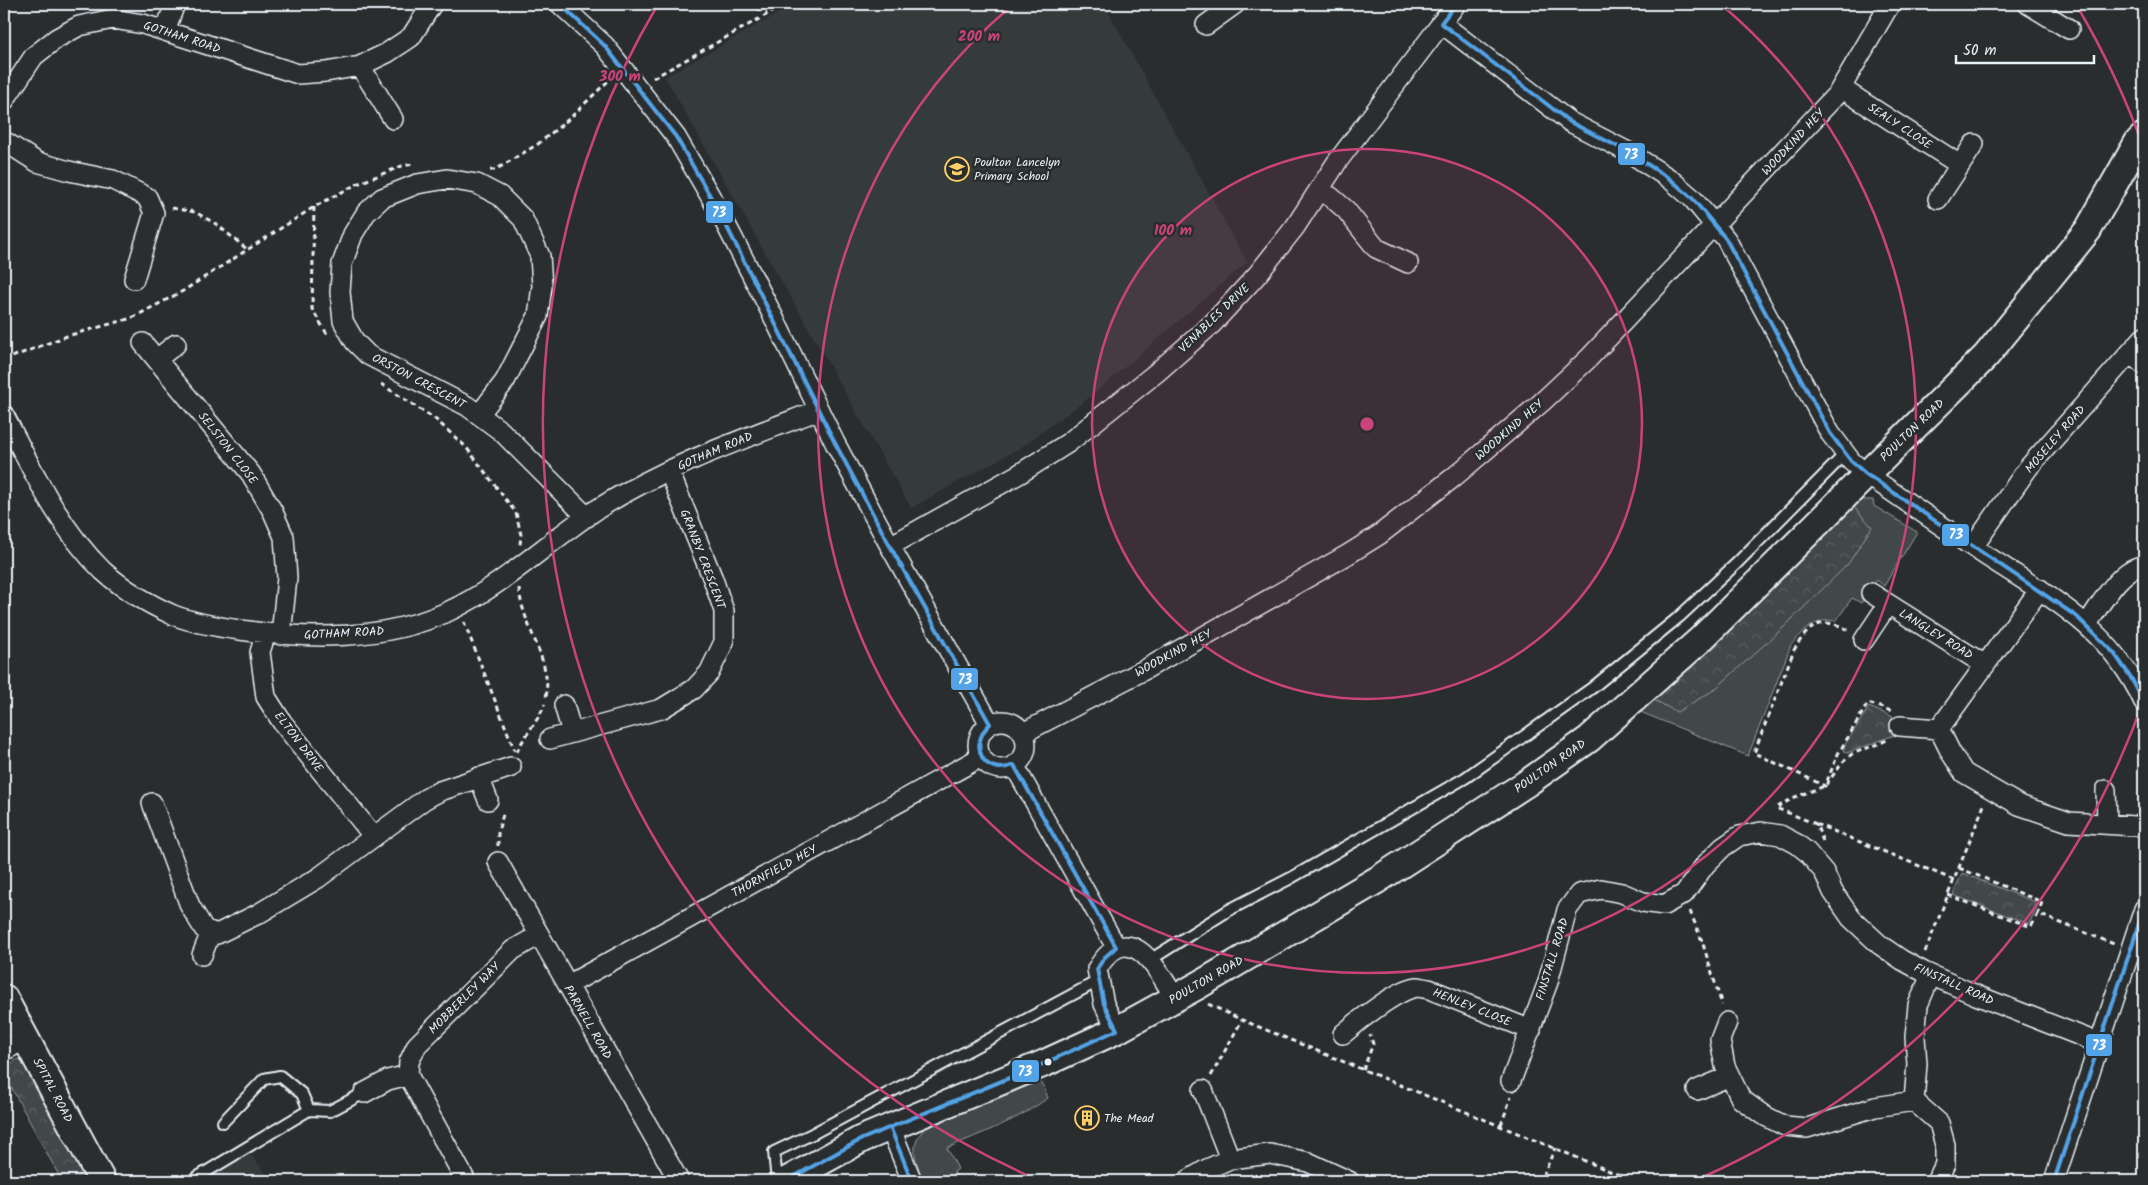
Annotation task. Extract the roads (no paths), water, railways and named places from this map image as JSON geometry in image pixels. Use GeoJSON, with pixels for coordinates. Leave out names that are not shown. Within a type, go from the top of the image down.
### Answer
{"type":"FeatureCollection","features":[{"type":"Feature","properties":{"kind":"street"},"geometry":{"type":"LineString","coordinates":[[165,32],[176,4]]}},
{"type":"Feature","properties":{"kind":"street","name":"GOTHAM ROAD"},"geometry":{"type":"LineString","coordinates":[[4,101],[34,56],[57,38],[79,26],[114,19],[143,24],[298,74],[326,72],[360,66],[387,53],[411,37],[432,4]]}},
{"type":"Feature","properties":{"kind":"street"},"geometry":{"type":"LineString","coordinates":[[560,4],[605,46],[676,136],[720,212],[819,410],[890,546],[990,724]]}},
{"type":"Feature","properties":{"kind":"street","name":"VENABLES DRIVE"},"geometry":{"type":"LineString","coordinates":[[890,546],[1019,474],[1068,443],[1156,373],[1212,324],[1257,275],[1295,227],[1337,162],[1456,4]]}},
{"type":"Feature","properties":{"kind":"street","name":"WOODKIND HEY"},"geometry":{"type":"LineString","coordinates":[[1023,733],[1144,670],[1347,555],[1378,535],[1454,477],[1542,402],[1589,358],[1714,226],[1841,88],[1890,4]]}},
{"type":"Feature","properties":{"kind":"street"},"geometry":{"type":"LineString","coordinates":[[2028,4],[2069,29]]}},
{"type":"Feature","properties":{"kind":"street"},"geometry":{"type":"LineString","coordinates":[[1206,25],[1225,7]]}},
{"type":"Feature","properties":{"kind":"street"},"geometry":{"type":"LineString","coordinates":[[1441,24],[1570,122],[1630,153],[1670,179],[1692,198],[1726,239],[1830,433],[1846,454],[1866,474],[2040,590],[2087,624],[2117,656],[2144,702]]}},
{"type":"Feature","properties":{"kind":"street"},"geometry":{"type":"LineString","coordinates":[[360,66],[382,112]]}},
{"type":"Feature","properties":{"kind":"street","name":"SEALY CLOSE"},"geometry":{"type":"LineString","coordinates":[[1841,88],[1960,165]]}},
{"type":"Feature","properties":{"kind":"street","name":"POULTON ROAD"},"geometry":{"type":"LineString","coordinates":[[786,1181],[862,1139],[1045,1063],[1117,1030],[1180,996],[1385,875],[1519,788],[1590,738],[1701,639],[1986,356],[2088,230],[2138,142],[2144,136]]}},
{"type":"Feature","properties":{"kind":"street"},"geometry":{"type":"LineString","coordinates":[[4,142],[37,162],[68,171],[113,180],[147,197],[154,213],[134,279]]}},
{"type":"Feature","properties":{"kind":"street"},"geometry":{"type":"LineString","coordinates":[[1938,199],[1974,144]]}},
{"type":"Feature","properties":{"kind":"street","name":"ORSTON CRESCENT"},"geometry":{"type":"LineString","coordinates":[[479,415],[505,381],[538,316],[542,286],[540,256],[523,219],[500,196],[477,184],[447,179],[417,184],[382,198],[366,213],[353,234],[342,264],[340,292],[343,321],[355,342],[368,355],[466,406],[501,431],[587,517]]}},
{"type":"Feature","properties":{"kind":"street"},"geometry":{"type":"LineString","coordinates":[[1318,191],[1331,197],[1346,210],[1376,248],[1408,263]]}},
{"type":"Feature","properties":{"kind":"street","name":"MOSELEY ROAD"},"geometry":{"type":"LineString","coordinates":[[1973,547],[2028,468],[2137,359],[2144,337]]}},
{"type":"Feature","properties":{"kind":"street","name":"SELSTON CLOSE"},"geometry":{"type":"LineString","coordinates":[[143,343],[251,474],[273,512],[284,537],[287,578],[274,634]]}},
{"type":"Feature","properties":{"kind":"street"},"geometry":{"type":"LineString","coordinates":[[157,359],[176,344]]}},
{"type":"Feature","properties":{"kind":"street","name":"GOTHAM ROAD"},"geometry":{"type":"LineString","coordinates":[[4,415],[41,487],[74,539],[105,572],[141,599],[175,616],[218,627],[274,634],[342,635],[393,630],[445,613],[520,567],[587,517],[669,471],[722,447],[819,410]]}},
{"type":"Feature","properties":{"kind":"street","name":"GRANBY CRESCENT"},"geometry":{"type":"LineString","coordinates":[[550,740],[661,709],[694,689],[709,673],[724,642],[724,611],[713,578],[669,471]]}},
{"type":"Feature","properties":{"kind":"street"},"geometry":{"type":"LineString","coordinates":[[2087,624],[2118,580],[2136,566],[2144,566]]}},
{"type":"Feature","properties":{"kind":"street","name":"LANGLEY ROAD"},"geometry":{"type":"LineString","coordinates":[[1939,729],[2040,590]]}},
{"type":"Feature","properties":{"kind":"street","name":"LANGLEY ROAD"},"geometry":{"type":"LineString","coordinates":[[1871,593],[1985,665]]}},
{"type":"Feature","properties":{"kind":"street","name":"LANGLEY ROAD"},"geometry":{"type":"LineString","coordinates":[[1864,640],[1888,604]]}},
{"type":"Feature","properties":{"kind":"street","name":"ELTON DRIVE"},"geometry":{"type":"LineString","coordinates":[[274,634],[260,652],[266,697],[282,722],[374,837]]}},
{"type":"Feature","properties":{"kind":"street"},"geometry":{"type":"LineString","coordinates":[[564,705],[572,733]]}},
{"type":"Feature","properties":{"kind":"street"},"geometry":{"type":"LineString","coordinates":[[1005,721],[1014,724],[1023,733],[1026,747],[1023,756],[1014,765],[1006,769],[997,769],[987,764],[980,757],[977,742],[980,733],[990,724],[1005,721]]}},
{"type":"Feature","properties":{"kind":"street"},"geometry":{"type":"LineString","coordinates":[[1900,726],[1939,729],[1950,753],[1964,773],[1990,790],[2019,805],[2068,822],[2135,826]]}},
{"type":"Feature","properties":{"kind":"street","name":"THORNFIELD HEY"},"geometry":{"type":"LineString","coordinates":[[568,985],[980,757]]}},
{"type":"Feature","properties":{"kind":"street"},"geometry":{"type":"LineString","coordinates":[[1014,765],[1116,947]]}},
{"type":"Feature","properties":{"kind":"street"},"geometry":{"type":"LineString","coordinates":[[152,803],[190,906],[204,929],[217,934],[267,908],[318,878],[425,799],[440,791],[511,767]]}},
{"type":"Feature","properties":{"kind":"street"},"geometry":{"type":"LineString","coordinates":[[479,777],[497,801]]}},
{"type":"Feature","properties":{"kind":"street"},"geometry":{"type":"LineString","coordinates":[[2106,790],[2107,823]]}},
{"type":"Feature","properties":{"kind":"street","name":"FINSTALL ROAD"},"geometry":{"type":"LineString","coordinates":[[1511,1081],[1548,982],[1567,910],[1579,894],[1601,888],[1622,893],[1643,902],[1664,905],[1684,894],[1705,865],[1723,846],[1739,836],[1761,832],[1780,835],[1797,844],[1819,866],[1852,918],[1880,945],[1924,972],[1976,995],[2101,1044]]}},
{"type":"Feature","properties":{"kind":"street","name":"PARNELL ROAD"},"geometry":{"type":"LineString","coordinates":[[498,862],[679,1181]]}},
{"type":"Feature","properties":{"kind":"street"},"geometry":{"type":"LineString","coordinates":[[2054,1181],[2136,943],[2144,909]]}},
{"type":"Feature","properties":{"kind":"street"},"geometry":{"type":"LineString","coordinates":[[202,955],[211,932]]}},
{"type":"Feature","properties":{"kind":"street","name":"MOBBERLEY WAY"},"geometry":{"type":"LineString","coordinates":[[408,1075],[409,1062],[417,1045],[513,950],[539,935]]}},
{"type":"Feature","properties":{"kind":"street"},"geometry":{"type":"LineString","coordinates":[[1117,1030],[1104,1004],[1097,969],[1104,958],[1116,947],[1133,946],[1144,953],[1180,996]]}},
{"type":"Feature","properties":{"kind":"street"},"geometry":{"type":"LineString","coordinates":[[1914,1101],[1915,1037],[1924,972]]}},
{"type":"Feature","properties":{"kind":"street","name":"HENLEY CLOSE"},"geometry":{"type":"LineString","coordinates":[[1343,1034],[1364,1025],[1402,992],[1417,988],[1429,989],[1531,1030]]}},
{"type":"Feature","properties":{"kind":"street","name":"SPITAL ROAD"},"geometry":{"type":"LineString","coordinates":[[4,998],[15,1045],[102,1181]]}},
{"type":"Feature","properties":{"kind":"street"},"geometry":{"type":"LineString","coordinates":[[1727,1022],[1720,1040],[1725,1066],[1741,1099],[1763,1115],[1785,1126],[1807,1128],[1875,1107],[1914,1101]]}},
{"type":"Feature","properties":{"kind":"street"},"geometry":{"type":"LineString","coordinates":[[364,1093],[388,1080],[408,1075],[466,1181]]}},
{"type":"Feature","properties":{"kind":"street"},"geometry":{"type":"LineString","coordinates":[[1697,1090],[1730,1076]]}},
{"type":"Feature","properties":{"kind":"street"},"geometry":{"type":"LineString","coordinates":[[1202,1100],[1230,1159]]}},
{"type":"Feature","properties":{"kind":"street"},"geometry":{"type":"LineString","coordinates":[[1914,1101],[1939,1123],[1945,1145],[1945,1164],[1937,1181]]}},
{"type":"Feature","properties":{"kind":"street"},"geometry":{"type":"LineString","coordinates":[[890,1127],[912,1181]]}},
{"type":"Feature","properties":{"kind":"street"},"geometry":{"type":"LineString","coordinates":[[1186,1181],[1230,1159],[1270,1154],[1308,1162],[1349,1181]]}},
{"type":"Feature","properties":{"kind":"lane"},"geometry":{"type":"LineString","coordinates":[[1150,960],[1229,910],[1290,878],[1465,778],[1592,688],[1679,617],[1736,564],[1846,454]]}},
{"type":"Feature","properties":{"kind":"lane"},"geometry":{"type":"LineString","coordinates":[[777,1181],[774,1152],[812,1134],[1098,981]]}},
{"type":"Feature","properties":{"kind":"lane"},"geometry":{"type":"LineString","coordinates":[[223,1122],[264,1079],[280,1076],[302,1094],[309,1110]]}},
{"type":"Feature","properties":{"kind":"lane"},"geometry":{"type":"LineString","coordinates":[[191,1181],[309,1110],[330,1112],[364,1093]]}},
{"type":"Feature","properties":{"kind":"place","name":"Poulton Lancelyn Primary School"},"geometry":{"type":"Point","coordinates":[957,169]}},
{"type":"Feature","properties":{"kind":"place","name":"The Mead"},"geometry":{"type":"Point","coordinates":[1087,1118]}}]}
